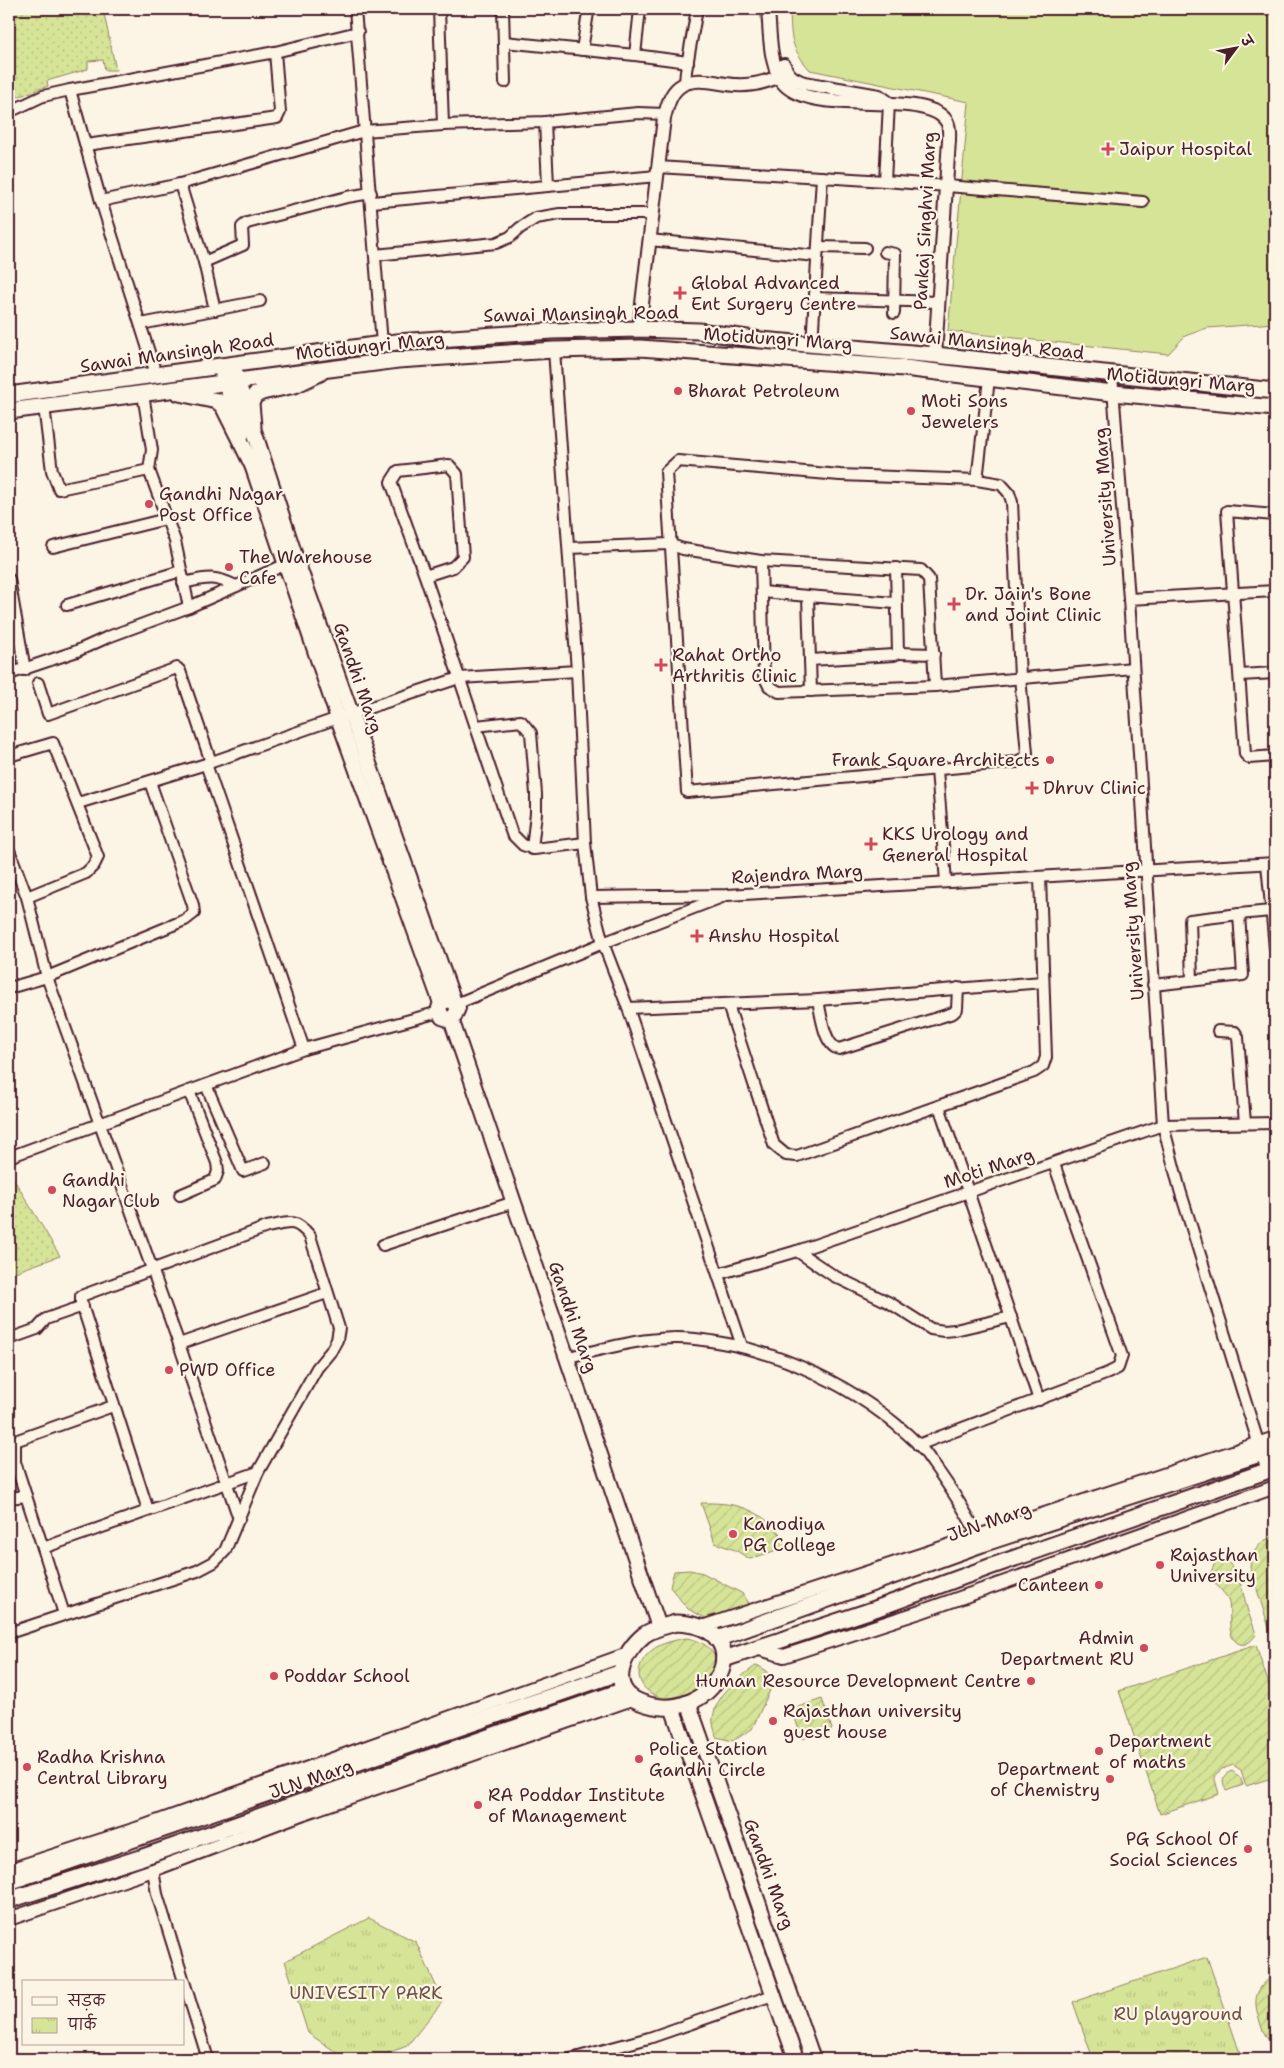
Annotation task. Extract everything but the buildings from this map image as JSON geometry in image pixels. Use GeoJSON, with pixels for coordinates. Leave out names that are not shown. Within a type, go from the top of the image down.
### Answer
{"type":"FeatureCollection","features":[{"type":"Feature","properties":{"kind":"main road","name":"Sawai Mansingh Road"},"geometry":{"type":"LineString","coordinates":[[9,395],[382,344],[474,335],[639,329],[699,331],[761,340],[935,355],[1275,391]]}},
{"type":"Feature","properties":{"kind":"main road","name":"Motidungri Marg"},"geometry":{"type":"LineString","coordinates":[[9,412],[398,360],[554,350],[640,348],[904,368],[1113,393],[1275,408]]}},
{"type":"Feature","properties":{"kind":"main road"},"geometry":{"type":"LineString","coordinates":[[226,365],[232,382],[252,466]]}},
{"type":"Feature","properties":{"kind":"main road"},"geometry":{"type":"LineString","coordinates":[[253,426],[251,403],[255,395],[314,378],[327,368]]}},
{"type":"Feature","properties":{"kind":"main road"},"geometry":{"type":"LineString","coordinates":[[232,382],[253,426],[291,562]]}},
{"type":"Feature","properties":{"kind":"main road"},"geometry":{"type":"LineString","coordinates":[[170,390],[217,401],[222,406],[252,466],[291,562]]}},
{"type":"Feature","properties":{"kind":"main road","name":"Gandhi Marg"},"geometry":{"type":"LineString","coordinates":[[291,562],[448,1008],[554,1323],[568,1357],[660,1627]]}},
{"type":"Feature","properties":{"kind":"main road","name":"JLN Marg"},"geometry":{"type":"LineString","coordinates":[[717,1638],[980,1540],[1265,1449]]}},
{"type":"Feature","properties":{"kind":"main road"},"geometry":{"type":"LineString","coordinates":[[724,1659],[875,1609],[992,1566],[1271,1469]]}},
{"type":"Feature","properties":{"kind":"main road"},"geometry":{"type":"LineString","coordinates":[[676,1623],[691,1623],[702,1627],[717,1638],[723,1649],[724,1659],[718,1679],[710,1690],[697,1699],[672,1707],[652,1707],[628,1694],[619,1673],[628,1654],[634,1644],[645,1634],[660,1627],[676,1623]]}},
{"type":"Feature","properties":{"kind":"main road","name":"JLN Marg"},"geometry":{"type":"LineString","coordinates":[[9,1882],[619,1673]]}},
{"type":"Feature","properties":{"kind":"main road","name":"JLN Marg"},"geometry":{"type":"LineString","coordinates":[[9,1900],[140,1858],[628,1694]]}},
{"type":"Feature","properties":{"kind":"main road","name":"Gandhi Marg"},"geometry":{"type":"LineString","coordinates":[[688,1702],[813,2059]]}},
{"type":"Feature","properties":{"kind":"main road","name":"Gandhi Marg"},"geometry":{"type":"LineString","coordinates":[[672,1707],[796,2059]]}},
{"type":"Feature","properties":{"kind":"street"},"geometry":{"type":"LineString","coordinates":[[355,9],[382,344]]}},
{"type":"Feature","properties":{"kind":"street"},"geometry":{"type":"LineString","coordinates":[[439,9],[442,125]]}},
{"type":"Feature","properties":{"kind":"street"},"geometry":{"type":"LineString","coordinates":[[503,9],[505,82]]}},
{"type":"Feature","properties":{"kind":"street"},"geometry":{"type":"LineString","coordinates":[[635,55],[640,9]]}},
{"type":"Feature","properties":{"kind":"street"},"geometry":{"type":"LineString","coordinates":[[686,84],[697,9]]}},
{"type":"Feature","properties":{"kind":"street"},"geometry":{"type":"LineString","coordinates":[[768,9],[773,55],[783,74]]}},
{"type":"Feature","properties":{"kind":"street"},"geometry":{"type":"LineString","coordinates":[[777,9],[783,74]]}},
{"type":"Feature","properties":{"kind":"street"},"geometry":{"type":"LineString","coordinates":[[582,50],[588,13]]}},
{"type":"Feature","properties":{"kind":"street"},"geometry":{"type":"LineString","coordinates":[[9,112],[43,96],[275,52],[358,32]]}},
{"type":"Feature","properties":{"kind":"street"},"geometry":{"type":"LineString","coordinates":[[504,42],[688,62]]}},
{"type":"Feature","properties":{"kind":"street"},"geometry":{"type":"LineString","coordinates":[[86,146],[277,118],[280,112],[275,52]]}},
{"type":"Feature","properties":{"kind":"street"},"geometry":{"type":"LineString","coordinates":[[639,329],[665,114],[671,96],[678,88],[692,80],[737,85],[752,84],[783,74]]}},
{"type":"Feature","properties":{"kind":"street","name":"Pankaj Singhvi Marg"},"geometry":{"type":"LineString","coordinates":[[783,74],[804,83],[880,96],[889,102],[929,110],[941,115],[947,122],[949,140],[935,355]]}},
{"type":"Feature","properties":{"kind":"street"},"geometry":{"type":"LineString","coordinates":[[70,90],[156,374]]}},
{"type":"Feature","properties":{"kind":"street"},"geometry":{"type":"LineString","coordinates":[[884,181],[889,102]]}},
{"type":"Feature","properties":{"kind":"street"},"geometry":{"type":"LineString","coordinates":[[102,200],[180,184],[364,131],[442,125],[545,122],[638,113],[665,114]]}},
{"type":"Feature","properties":{"kind":"street"},"geometry":{"type":"LineString","coordinates":[[545,122],[548,185]]}},
{"type":"Feature","properties":{"kind":"street"},"geometry":{"type":"LineString","coordinates":[[204,262],[243,245],[242,228],[247,222],[347,197],[548,185],[658,171],[822,177],[1143,202]]}},
{"type":"Feature","properties":{"kind":"street"},"geometry":{"type":"LineString","coordinates":[[812,345],[822,177]]}},
{"type":"Feature","properties":{"kind":"street"},"geometry":{"type":"LineString","coordinates":[[180,184],[204,262],[215,310]]}},
{"type":"Feature","properties":{"kind":"street"},"geometry":{"type":"LineString","coordinates":[[375,255],[496,243],[510,237],[536,218],[560,214],[652,214]]}},
{"type":"Feature","properties":{"kind":"street"},"geometry":{"type":"LineString","coordinates":[[649,240],[817,251],[865,248]]}},
{"type":"Feature","properties":{"kind":"street"},"geometry":{"type":"LineString","coordinates":[[885,252],[895,254],[894,313]]}},
{"type":"Feature","properties":{"kind":"street"},"geometry":{"type":"LineString","coordinates":[[815,298],[938,302]]}},
{"type":"Feature","properties":{"kind":"street"},"geometry":{"type":"LineString","coordinates":[[141,324],[260,301]]}},
{"type":"Feature","properties":{"kind":"street"},"geometry":{"type":"LineString","coordinates":[[554,350],[578,671],[585,843],[591,897],[603,943],[628,1008],[742,1346]]}},
{"type":"Feature","properties":{"kind":"street","name":"University Marg"},"geometry":{"type":"LineString","coordinates":[[1112,375],[1129,599],[1163,1125],[1180,1190],[1271,1469]]}},
{"type":"Feature","properties":{"kind":"street"},"geometry":{"type":"LineString","coordinates":[[977,480],[989,379]]}},
{"type":"Feature","properties":{"kind":"street"},"geometry":{"type":"LineString","coordinates":[[143,394],[152,450],[150,470],[175,541],[189,607]]}},
{"type":"Feature","properties":{"kind":"street"},"geometry":{"type":"LineString","coordinates":[[44,406],[52,471],[56,486],[59,489],[150,470]]}},
{"type":"Feature","properties":{"kind":"street"},"geometry":{"type":"LineString","coordinates":[[678,462],[840,475],[977,480],[1001,484],[1009,493],[1012,502],[1020,677],[1027,753],[1025,758],[1016,762],[937,770],[687,792],[670,544],[666,472],[678,462]]}},
{"type":"Feature","properties":{"kind":"street"},"geometry":{"type":"LineString","coordinates":[[425,576],[454,567],[463,557],[457,474],[449,465],[398,471],[391,482],[425,576],[512,834],[523,845],[532,849],[585,843]]}},
{"type":"Feature","properties":{"kind":"street"},"geometry":{"type":"LineString","coordinates":[[1275,515],[1227,511],[1245,754],[1249,758],[1275,756]]}},
{"type":"Feature","properties":{"kind":"street"},"geometry":{"type":"LineString","coordinates":[[53,547],[166,519]]}},
{"type":"Feature","properties":{"kind":"street"},"geometry":{"type":"LineString","coordinates":[[569,548],[670,544],[683,549],[761,561],[921,570],[929,579],[936,686]]}},
{"type":"Feature","properties":{"kind":"street"},"geometry":{"type":"LineString","coordinates":[[761,561],[764,676],[769,686],[779,692],[936,686],[1133,668]]}},
{"type":"Feature","properties":{"kind":"street"},"geometry":{"type":"LineString","coordinates":[[9,674],[25,670],[189,607],[291,562]]}},
{"type":"Feature","properties":{"kind":"street"},"geometry":{"type":"LineString","coordinates":[[896,568],[895,603],[898,653]]}},
{"type":"Feature","properties":{"kind":"street"},"geometry":{"type":"LineString","coordinates":[[66,605],[180,571]]}},
{"type":"Feature","properties":{"kind":"street"},"geometry":{"type":"LineString","coordinates":[[183,583],[211,577],[224,580],[236,586]]}},
{"type":"Feature","properties":{"kind":"street"},"geometry":{"type":"LineString","coordinates":[[9,579],[25,670]]}},
{"type":"Feature","properties":{"kind":"street"},"geometry":{"type":"LineString","coordinates":[[1129,599],[1275,591]]}},
{"type":"Feature","properties":{"kind":"street"},"geometry":{"type":"LineString","coordinates":[[762,592],[895,603]]}},
{"type":"Feature","properties":{"kind":"street"},"geometry":{"type":"LineString","coordinates":[[808,596],[811,691]]}},
{"type":"Feature","properties":{"kind":"street"},"geometry":{"type":"LineString","coordinates":[[898,653],[903,655],[934,654]]}},
{"type":"Feature","properties":{"kind":"street"},"geometry":{"type":"LineString","coordinates":[[810,660],[894,656],[898,653]]}},
{"type":"Feature","properties":{"kind":"street"},"geometry":{"type":"LineString","coordinates":[[38,683],[48,714],[177,668],[180,671],[304,1048]]}},
{"type":"Feature","properties":{"kind":"street"},"geometry":{"type":"LineString","coordinates":[[78,803],[209,763],[459,678],[578,671]]}},
{"type":"Feature","properties":{"kind":"street"},"geometry":{"type":"LineString","coordinates":[[1240,676],[1275,673]]}},
{"type":"Feature","properties":{"kind":"street"},"geometry":{"type":"LineString","coordinates":[[476,726],[521,721],[531,733],[536,794],[532,849]]}},
{"type":"Feature","properties":{"kind":"street"},"geometry":{"type":"LineString","coordinates":[[9,756],[53,743],[98,856],[94,865],[86,873],[28,897]]}},
{"type":"Feature","properties":{"kind":"street"},"geometry":{"type":"LineString","coordinates":[[937,770],[946,882]]}},
{"type":"Feature","properties":{"kind":"street"},"geometry":{"type":"LineString","coordinates":[[9,988],[47,977],[185,920],[194,913],[193,905],[150,782]]}},
{"type":"Feature","properties":{"kind":"street"},"geometry":{"type":"LineString","coordinates":[[9,850],[28,897],[47,977],[179,1344],[238,1519]]}},
{"type":"Feature","properties":{"kind":"street"},"geometry":{"type":"LineString","coordinates":[[1271,863],[1271,910],[1275,948]]}},
{"type":"Feature","properties":{"kind":"street","name":"Rajendra Marg"},"geometry":{"type":"LineString","coordinates":[[591,897],[727,895],[1271,863]]}},
{"type":"Feature","properties":{"kind":"street"},"geometry":{"type":"LineString","coordinates":[[728,1005],[774,1145],[786,1155],[798,1156],[1034,1072],[1043,1066],[1046,1057],[1040,877]]}},
{"type":"Feature","properties":{"kind":"street"},"geometry":{"type":"LineString","coordinates":[[9,1157],[304,1048],[448,1008],[603,943],[727,895]]}},
{"type":"Feature","properties":{"kind":"street"},"geometry":{"type":"LineString","coordinates":[[1192,980],[1190,920],[1271,910]]}},
{"type":"Feature","properties":{"kind":"street"},"geometry":{"type":"LineString","coordinates":[[1153,985],[1242,975],[1239,914]]}},
{"type":"Feature","properties":{"kind":"street"},"geometry":{"type":"LineString","coordinates":[[628,1008],[818,1000],[1043,982]]}},
{"type":"Feature","properties":{"kind":"street"},"geometry":{"type":"LineString","coordinates":[[818,1000],[828,1042],[839,1049],[953,1013],[957,1009],[958,988]]}},
{"type":"Feature","properties":{"kind":"street"},"geometry":{"type":"LineString","coordinates":[[1218,1031],[1235,1032],[1238,1037],[1245,1123]]}},
{"type":"Feature","properties":{"kind":"street"},"geometry":{"type":"LineString","coordinates":[[206,1085],[243,1170],[265,1163]]}},
{"type":"Feature","properties":{"kind":"street"},"geometry":{"type":"LineString","coordinates":[[180,1195],[215,1180],[218,1171],[217,1163],[189,1091]]}},
{"type":"Feature","properties":{"kind":"street"},"geometry":{"type":"LineString","coordinates":[[939,1106],[1039,1400]]}},
{"type":"Feature","properties":{"kind":"street","name":"Moti Marg"},"geometry":{"type":"LineString","coordinates":[[718,1274],[797,1250],[1054,1164],[1133,1134],[1163,1125],[1275,1123]]}},
{"type":"Feature","properties":{"kind":"street"},"geometry":{"type":"LineString","coordinates":[[918,1445],[1118,1368],[1122,1356],[1054,1164]]}},
{"type":"Feature","properties":{"kind":"street"},"geometry":{"type":"LineString","coordinates":[[383,1245],[514,1202]]}},
{"type":"Feature","properties":{"kind":"street"},"geometry":{"type":"LineString","coordinates":[[9,1633],[197,1570],[214,1562],[225,1551],[258,1472],[317,1368],[338,1340],[339,1328],[310,1236],[300,1224],[290,1222],[267,1228],[82,1296],[82,1306],[148,1510]]}},
{"type":"Feature","properties":{"kind":"street"},"geometry":{"type":"LineString","coordinates":[[797,1250],[834,1276],[890,1303],[931,1329],[955,1330],[1011,1317]]}},
{"type":"Feature","properties":{"kind":"street"},"geometry":{"type":"LineString","coordinates":[[179,1344],[327,1293]]}},
{"type":"Feature","properties":{"kind":"street"},"geometry":{"type":"LineString","coordinates":[[9,1339],[37,1329],[46,1319],[82,1306]]}},
{"type":"Feature","properties":{"kind":"street"},"geometry":{"type":"LineString","coordinates":[[568,1357],[642,1340],[694,1338],[742,1346],[783,1358],[834,1382],[877,1411],[918,1445],[949,1485],[980,1540],[702,1627]]}},
{"type":"Feature","properties":{"kind":"street"},"geometry":{"type":"LineString","coordinates":[[64,1614],[15,1462],[15,1441],[113,1406]]}},
{"type":"Feature","properties":{"kind":"street"},"geometry":{"type":"LineString","coordinates":[[1265,1449],[1275,1438]]}},
{"type":"Feature","properties":{"kind":"street"},"geometry":{"type":"LineString","coordinates":[[43,1548],[258,1472]]}},
{"type":"Feature","properties":{"kind":"street"},"geometry":{"type":"LineString","coordinates":[[756,1648],[784,1656],[920,1612],[1275,1486]]}},
{"type":"Feature","properties":{"kind":"street"},"geometry":{"type":"LineString","coordinates":[[9,1498],[26,1496]]}},
{"type":"Feature","properties":{"kind":"street"},"geometry":{"type":"LineString","coordinates":[[9,1870],[145,1826],[628,1654]]}},
{"type":"Feature","properties":{"kind":"street"},"geometry":{"type":"LineString","coordinates":[[9,1919],[153,1870],[628,1694]]}},
{"type":"Feature","properties":{"kind":"street"},"geometry":{"type":"LineString","coordinates":[[153,1870],[157,1894],[184,1980]]}},
{"type":"Feature","properties":{"kind":"street"},"geometry":{"type":"LineString","coordinates":[[185,1985],[208,2059]]}},
{"type":"Feature","properties":{"kind":"street"},"geometry":{"type":"LineString","coordinates":[[572,2059],[649,2038],[773,1995]]}},
{"type":"Feature","properties":{"kind":"green space"},"geometry":{"type":"Polygon","coordinates":[[[9,9],[103,9],[116,70],[105,70],[103,60],[88,61],[88,69],[47,81],[48,86],[9,100],[9,9]]]}},
{"type":"Feature","properties":{"kind":"green space"},"geometry":{"type":"Polygon","coordinates":[[[790,9],[1275,9],[1275,323],[1207,328],[1185,336],[1168,354],[948,331],[969,102],[810,70],[803,62],[793,42],[790,9]]]}},
{"type":"Feature","properties":{"kind":"green space"},"geometry":{"type":"Polygon","coordinates":[[[9,1173],[60,1256],[9,1274],[9,1173]]]}},
{"type":"Feature","properties":{"kind":"green space"},"geometry":{"type":"Polygon","coordinates":[[[701,1503],[729,1504],[752,1511],[771,1524],[789,1546],[750,1559],[735,1550],[715,1543],[701,1503]]]}},
{"type":"Feature","properties":{"kind":"green space"},"geometry":{"type":"Polygon","coordinates":[[[1275,1536],[1275,1647],[1250,1567],[1252,1556],[1257,1547],[1265,1540],[1275,1536]]]}},
{"type":"Feature","properties":{"kind":"green space"},"geometry":{"type":"Polygon","coordinates":[[[1221,1560],[1227,1561],[1235,1572],[1256,1635],[1245,1644],[1235,1641],[1232,1636],[1228,1600],[1210,1574],[1215,1563],[1221,1560]]]}},
{"type":"Feature","properties":{"kind":"green space"},"geometry":{"type":"Polygon","coordinates":[[[690,1570],[703,1573],[743,1594],[752,1608],[711,1621],[688,1609],[670,1587],[674,1571],[690,1570]]]}},
{"type":"Feature","properties":{"kind":"green space"},"geometry":{"type":"Polygon","coordinates":[[[687,1638],[702,1643],[708,1648],[715,1659],[713,1672],[708,1680],[698,1690],[674,1698],[663,1698],[652,1694],[642,1684],[639,1677],[641,1664],[645,1657],[659,1646],[687,1638]]]}},
{"type":"Feature","properties":{"kind":"green space"},"geometry":{"type":"Polygon","coordinates":[[[1256,1645],[1275,1703],[1275,1777],[1246,1786],[1241,1770],[1233,1765],[1222,1769],[1214,1776],[1219,1794],[1160,1814],[1119,1691],[1256,1645]]]}},
{"type":"Feature","properties":{"kind":"green space"},"geometry":{"type":"Polygon","coordinates":[[[757,1665],[767,1671],[772,1686],[752,1729],[733,1741],[716,1737],[713,1720],[719,1701],[729,1687],[757,1665]]]}},
{"type":"Feature","properties":{"kind":"green space"},"geometry":{"type":"Polygon","coordinates":[[[822,1699],[832,1729],[802,1739],[792,1709],[822,1699]]]}},
{"type":"Feature","properties":{"kind":"green space"},"geometry":{"type":"Polygon","coordinates":[[[1232,1771],[1240,1777],[1243,1785],[1226,1791],[1223,1779],[1226,1774],[1232,1771]]]}},
{"type":"Feature","properties":{"kind":"green space","name":"UNIVESITY PARK"},"geometry":{"type":"Polygon","coordinates":[[[369,1918],[416,1942],[443,2001],[407,2046],[372,2059],[346,2059],[308,2033],[285,1961],[369,1918]]]}},
{"type":"Feature","properties":{"kind":"green space","name":"RU playground"},"geometry":{"type":"Polygon","coordinates":[[[1207,1957],[1242,2059],[1093,2059],[1073,2002],[1207,1957]]]}},
{"type":"Feature","properties":{"kind":"green space"},"geometry":{"type":"Polygon","coordinates":[[[1275,1974],[1275,2044],[1262,2029],[1256,2000],[1259,1989],[1275,1974]]]}},
{"type":"Feature","properties":{"kind":"place","name":"Jaipur Hospital"},"geometry":{"type":"Point","coordinates":[1108,149]}},
{"type":"Feature","properties":{"kind":"place","name":"Global Advanced Ent Surgery Centre"},"geometry":{"type":"Point","coordinates":[680,293]}},
{"type":"Feature","properties":{"kind":"place","name":"Bharat Petroleum"},"geometry":{"type":"Point","coordinates":[678,391]}},
{"type":"Feature","properties":{"kind":"place","name":"Moti Sons Jewelers"},"geometry":{"type":"Point","coordinates":[911,411]}},
{"type":"Feature","properties":{"kind":"place","name":"Gandhi Nagar Post Office"},"geometry":{"type":"Point","coordinates":[149,504]}},
{"type":"Feature","properties":{"kind":"place","name":"The Warehouse Cafe"},"geometry":{"type":"Point","coordinates":[229,567]}},
{"type":"Feature","properties":{"kind":"place","name":"Dr. Jain's Bone and Joint Clinic"},"geometry":{"type":"Point","coordinates":[954,604]}},
{"type":"Feature","properties":{"kind":"place","name":"Rahat Ortho Arthritis Clinic"},"geometry":{"type":"Point","coordinates":[661,665]}},
{"type":"Feature","properties":{"kind":"place","name":"Frank Square Architects"},"geometry":{"type":"Point","coordinates":[1050,760]}},
{"type":"Feature","properties":{"kind":"place","name":"Dhruv Clinic"},"geometry":{"type":"Point","coordinates":[1032,788]}},
{"type":"Feature","properties":{"kind":"place","name":"KKS Urology and General Hospital"},"geometry":{"type":"Point","coordinates":[871,844]}},
{"type":"Feature","properties":{"kind":"place","name":"Anshu Hospital"},"geometry":{"type":"Point","coordinates":[697,936]}},
{"type":"Feature","properties":{"kind":"place","name":"Gandhi Nagar Club"},"geometry":{"type":"Point","coordinates":[52,1190]}},
{"type":"Feature","properties":{"kind":"place","name":"PWD Office"},"geometry":{"type":"Point","coordinates":[169,1370]}},
{"type":"Feature","properties":{"kind":"place","name":"Kanodiya PG College"},"geometry":{"type":"Point","coordinates":[733,1534]}},
{"type":"Feature","properties":{"kind":"place","name":"Rajasthan University"},"geometry":{"type":"Point","coordinates":[1160,1565]}},
{"type":"Feature","properties":{"kind":"place","name":"Canteen"},"geometry":{"type":"Point","coordinates":[1099,1585]}},
{"type":"Feature","properties":{"kind":"place","name":"Admin Department RU"},"geometry":{"type":"Point","coordinates":[1144,1648]}},
{"type":"Feature","properties":{"kind":"place","name":"Poddar School"},"geometry":{"type":"Point","coordinates":[274,1676]}},
{"type":"Feature","properties":{"kind":"place","name":"Human Resource Development Centre"},"geometry":{"type":"Point","coordinates":[1031,1681]}},
{"type":"Feature","properties":{"kind":"place","name":"Rajasthan university guest house"},"geometry":{"type":"Point","coordinates":[773,1721]}},
{"type":"Feature","properties":{"kind":"place","name":"Department of maths"},"geometry":{"type":"Point","coordinates":[1099,1751]}},
{"type":"Feature","properties":{"kind":"place","name":"Police Station Gandhi Circle"},"geometry":{"type":"Point","coordinates":[639,1759]}},
{"type":"Feature","properties":{"kind":"place","name":"Radha Krishna Central Library"},"geometry":{"type":"Point","coordinates":[27,1767]}},
{"type":"Feature","properties":{"kind":"place","name":"Department of Chemistry"},"geometry":{"type":"Point","coordinates":[1110,1779]}},
{"type":"Feature","properties":{"kind":"place","name":"RA Poddar Institute of Management"},"geometry":{"type":"Point","coordinates":[478,1805]}},
{"type":"Feature","properties":{"kind":"place","name":"PG School Of Social Sciences"},"geometry":{"type":"Point","coordinates":[1248,1849]}}]}
